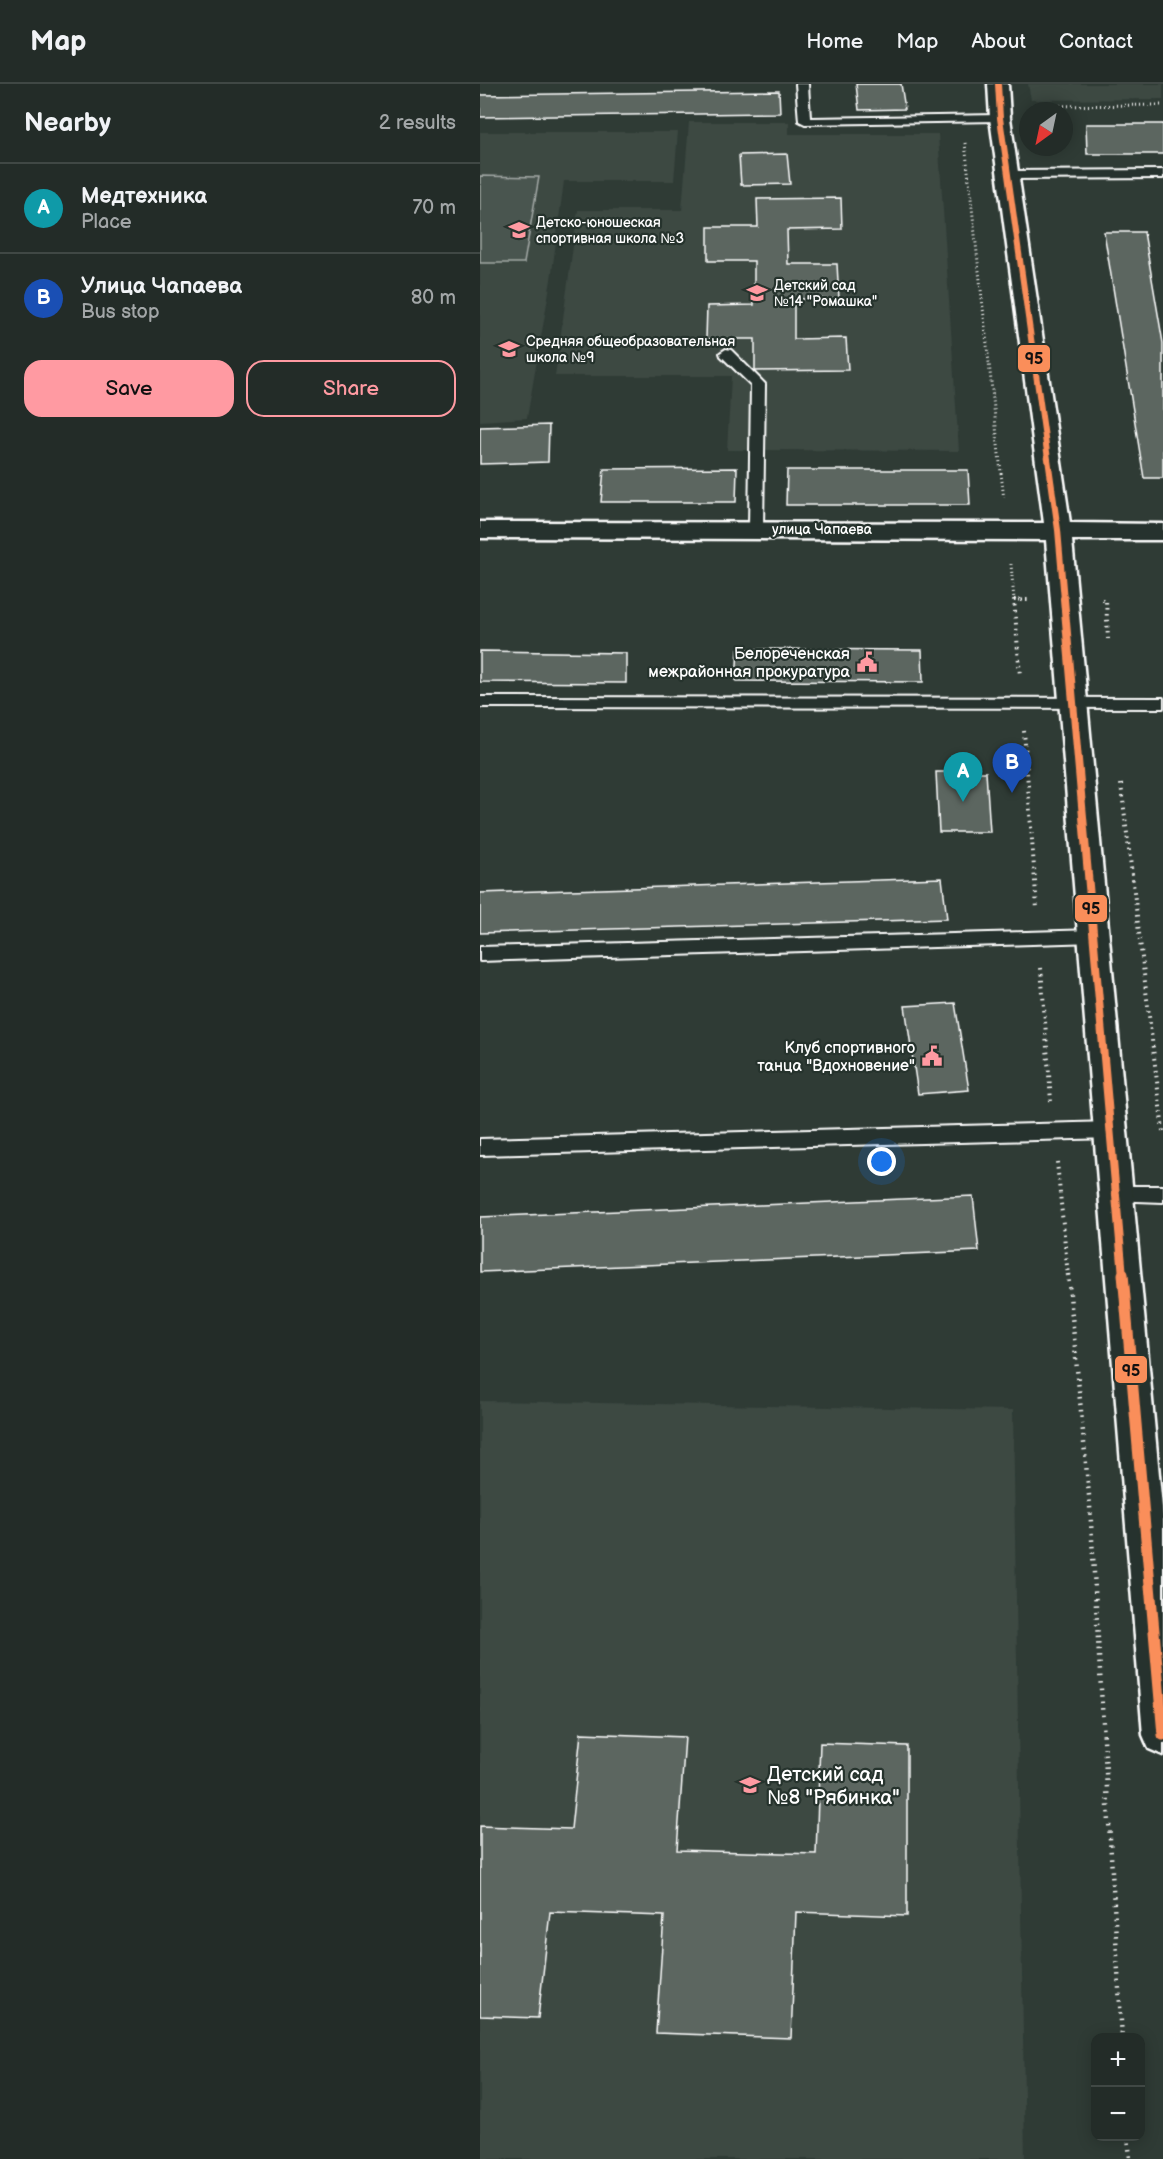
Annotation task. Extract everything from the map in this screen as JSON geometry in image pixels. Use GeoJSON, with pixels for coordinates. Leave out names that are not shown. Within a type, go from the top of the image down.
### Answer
{"type":"FeatureCollection","features":[{"type":"Feature","properties":{"kind":"street"},"geometry":{"type":"LineString","coordinates":[[999,103],[1058,530],[1163,1735]]}},
{"type":"Feature","properties":{"kind":"street","name":"улица Чапаева"},"geometry":{"type":"LineString","coordinates":[[480,530],[756,529],[1163,532]]}},
{"type":"Feature","properties":{"kind":"lane"},"geometry":{"type":"LineString","coordinates":[[801,84],[805,121],[962,119],[999,103]]}},
{"type":"Feature","properties":{"kind":"lane"},"geometry":{"type":"LineString","coordinates":[[1008,175],[1163,174]]}},
{"type":"Feature","properties":{"kind":"lane"},"geometry":{"type":"LineString","coordinates":[[726,353],[758,384],[756,529]]}},
{"type":"Feature","properties":{"kind":"lane"},"geometry":{"type":"LineString","coordinates":[[480,702],[1022,705],[1163,703]]}},
{"type":"Feature","properties":{"kind":"lane"},"geometry":{"type":"LineString","coordinates":[[480,954],[1095,936]]}},
{"type":"Feature","properties":{"kind":"lane"},"geometry":{"type":"LineString","coordinates":[[480,1147],[1112,1130]]}},
{"type":"Feature","properties":{"kind":"lane"},"geometry":{"type":"LineString","coordinates":[[1117,1194],[1163,1194]]}},
{"type":"Feature","properties":{"kind":"path"},"geometry":{"type":"LineString","coordinates":[[999,103],[1163,105]]}},
{"type":"Feature","properties":{"kind":"path"},"geometry":{"type":"LineString","coordinates":[[962,119],[1008,530],[1054,1132],[1090,1506],[1122,2033]]}},
{"type":"Feature","properties":{"kind":"path"},"geometry":{"type":"LineString","coordinates":[[1106,600],[1112,704]]}},
{"type":"Feature","properties":{"kind":"path"},"geometry":{"type":"LineString","coordinates":[[1120,775],[1163,1131]]}},
{"type":"Feature","properties":{"kind":"path"},"geometry":{"type":"LineString","coordinates":[[1128,2141],[1130,2159]]}},
{"type":"Feature","properties":{"kind":"shaded area"},"geometry":{"type":"Polygon","coordinates":[[[1028,84],[1163,84],[1163,99],[1031,100],[1028,84]]]}},
{"type":"Feature","properties":{"kind":"shaded area","name":"Детский сад №14 \"Ромашка\""},"geometry":{"type":"Polygon","coordinates":[[[689,122],[789,122],[789,134],[938,134],[959,451],[727,450],[731,376],[555,376],[578,210],[682,210],[689,122]]]}},
{"type":"Feature","properties":{"kind":"shaded area","name":"Детско-юношеская спортивная школа №3"},"geometry":{"type":"Polygon","coordinates":[[[480,132],[678,132],[674,181],[564,181],[551,280],[527,418],[480,421],[480,132]]]}},
{"type":"Feature","properties":{"kind":"shaded area"},"geometry":{"type":"Polygon","coordinates":[[[480,176],[539,177],[524,263],[480,263],[480,176]]]}},
{"type":"Feature","properties":{"kind":"shaded area","name":"Детский сад №8 \"Рябинка\""},"geometry":{"type":"Polygon","coordinates":[[[480,1401],[1013,1410],[1025,2159],[480,2159],[480,1401]]]}},
{"type":"Feature","properties":{"kind":"building"},"geometry":{"type":"Polygon","coordinates":[[[856,84],[901,84],[905,109],[859,110],[856,84]]]}},
{"type":"Feature","properties":{"kind":"building"},"geometry":{"type":"Polygon","coordinates":[[[779,91],[780,113],[480,117],[480,95],[779,91]]]}},
{"type":"Feature","properties":{"kind":"building"},"geometry":{"type":"Polygon","coordinates":[[[1086,124],[1163,124],[1163,154],[1087,154],[1086,124]]]}},
{"type":"Feature","properties":{"kind":"building"},"geometry":{"type":"Polygon","coordinates":[[[787,154],[790,184],[741,185],[739,155],[787,154]]]}},
{"type":"Feature","properties":{"kind":"building"},"geometry":{"type":"Polygon","coordinates":[[[841,198],[842,229],[787,230],[788,264],[837,264],[839,299],[794,299],[794,339],[846,338],[848,370],[755,371],[755,339],[706,339],[707,306],[754,305],[754,261],[708,261],[708,227],[758,227],[757,199],[841,198]]]}},
{"type":"Feature","properties":{"kind":"building"},"geometry":{"type":"Polygon","coordinates":[[[1104,232],[1144,232],[1163,343],[1163,478],[1144,478],[1104,232]]]}},
{"type":"Feature","properties":{"kind":"building"},"geometry":{"type":"Polygon","coordinates":[[[549,425],[548,462],[480,464],[480,427],[549,425]]]}},
{"type":"Feature","properties":{"kind":"building"},"geometry":{"type":"Polygon","coordinates":[[[737,468],[736,502],[601,502],[604,469],[737,468]]]}},
{"type":"Feature","properties":{"kind":"building"},"geometry":{"type":"Polygon","coordinates":[[[787,470],[968,470],[970,505],[786,505],[787,470]]]}},
{"type":"Feature","properties":{"kind":"building","name":"Белореченская межрайонная прокуратура"},"geometry":{"type":"Polygon","coordinates":[[[738,649],[922,650],[923,682],[736,681],[738,649]]]}},
{"type":"Feature","properties":{"kind":"building"},"geometry":{"type":"Polygon","coordinates":[[[480,651],[626,653],[626,683],[480,682],[480,651]]]}},
{"type":"Feature","properties":{"kind":"building"},"geometry":{"type":"Polygon","coordinates":[[[936,772],[986,772],[990,832],[939,832],[936,772]]]}},
{"type":"Feature","properties":{"kind":"building"},"geometry":{"type":"Polygon","coordinates":[[[942,878],[947,919],[480,933],[480,893],[942,878]]]}},
{"type":"Feature","properties":{"kind":"building"},"geometry":{"type":"Polygon","coordinates":[[[955,1003],[969,1090],[918,1094],[905,1006],[955,1003]]]}},
{"type":"Feature","properties":{"kind":"building"},"geometry":{"type":"Polygon","coordinates":[[[973,1196],[979,1251],[480,1272],[480,1217],[973,1196]]]}},
{"type":"Feature","properties":{"kind":"building"},"geometry":{"type":"Polygon","coordinates":[[[581,1733],[685,1737],[677,1850],[816,1854],[820,1743],[907,1746],[907,1916],[796,1912],[791,2038],[656,2033],[664,1916],[550,1912],[538,2018],[480,2016],[480,1826],[571,1829],[581,1733]]]}},
{"type":"Feature","properties":{"kind":"transit line","name":"95"},"geometry":{"type":"LineString","coordinates":[[998,84],[1000,118],[1058,530],[1163,1735]]}},
{"type":"Feature","properties":{"kind":"place","name":"Детско-юношеская спортивная школа №3"},"geometry":{"type":"Point","coordinates":[519,230]}},
{"type":"Feature","properties":{"kind":"place","name":"Детский сад №14 \"Ромашка\""},"geometry":{"type":"Point","coordinates":[757,293]}},
{"type":"Feature","properties":{"kind":"place","name":"Средняя общеобразовательная школа №9"},"geometry":{"type":"Point","coordinates":[509,349]}},
{"type":"Feature","properties":{"kind":"place","name":"Белореченская межрайонная прокуратура"},"geometry":{"type":"Point","coordinates":[867,662]}},
{"type":"Feature","properties":{"kind":"place","name":"Улица Чапаева"},"geometry":{"type":"Point","coordinates":[1012,793]}},
{"type":"Feature","properties":{"kind":"place","name":"Медтехника"},"geometry":{"type":"Point","coordinates":[963,802]}},
{"type":"Feature","properties":{"kind":"place","name":"Клуб спортивного танца \"Вдохновение\""},"geometry":{"type":"Point","coordinates":[932,1056]}},
{"type":"Feature","properties":{"kind":"place","name":"Детский сад №8 \"Рябинка\""},"geometry":{"type":"Point","coordinates":[750,1785]}}]}
